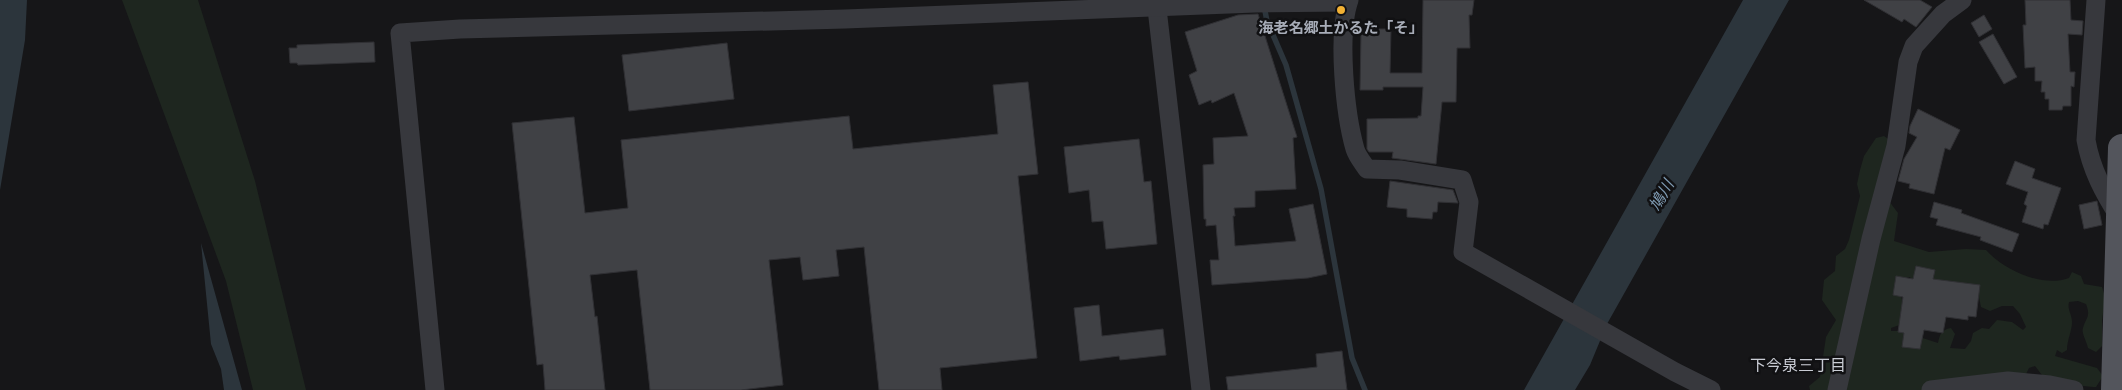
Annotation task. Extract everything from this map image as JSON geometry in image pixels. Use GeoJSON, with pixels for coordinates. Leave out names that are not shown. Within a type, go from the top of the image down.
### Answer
{"type":"FeatureCollection","features":[{"type":"Feature","properties":{"kind":"main road"},"geometry":{"type":"LineString","coordinates":[[2114,390],[2122,148]]}},
{"type":"Feature","properties":{"kind":"street"},"geometry":{"type":"LineString","coordinates":[[1837,390],[1871,239],[1896,146],[1908,62],[1914,46],[1937,20],[1962,0]]}},
{"type":"Feature","properties":{"kind":"street"},"geometry":{"type":"LineString","coordinates":[[2096,0],[2086,140],[2088,155],[2101,188],[2120,218]]}},
{"type":"Feature","properties":{"kind":"street"},"geometry":{"type":"LineString","coordinates":[[435,390],[400,33],[460,29],[845,19],[1157,3],[1348,1],[1342,40],[1347,102],[1355,151],[1367,168],[1400,170],[1462,180],[1468,202],[1463,252],[1675,372],[1711,390]]}},
{"type":"Feature","properties":{"kind":"street"},"geometry":{"type":"LineString","coordinates":[[1157,3],[1201,390]]}},
{"type":"Feature","properties":{"kind":"street"},"geometry":{"type":"LineString","coordinates":[[1931,390],[2008,381],[2050,385],[2074,390]]}},
{"type":"Feature","properties":{"kind":"shaded area"},"geometry":{"type":"Polygon","coordinates":[[[122,0],[198,0],[255,181],[306,390],[253,390],[226,281],[122,0]]]}},
{"type":"Feature","properties":{"kind":"shaded area"},"geometry":{"type":"Polygon","coordinates":[[[1884,136],[1891,141],[1889,201],[1898,213],[1894,241],[1929,252],[1966,249],[1986,250],[2013,270],[2036,279],[2047,281],[2069,278],[2072,272],[2081,276],[2084,284],[2102,287],[2105,297],[2102,321],[2102,346],[2096,352],[2088,348],[2083,335],[2088,314],[2086,304],[2078,301],[2069,302],[2072,322],[2067,350],[2062,353],[2057,350],[2055,356],[2097,368],[2103,376],[2096,387],[2076,385],[2046,377],[2035,366],[2029,368],[2026,374],[1995,390],[1810,390],[1809,386],[1820,377],[1826,337],[1836,320],[1822,300],[1824,280],[1835,271],[1836,256],[1845,249],[1849,240],[1860,196],[1857,184],[1860,170],[1864,156],[1876,138],[1884,136]],[[1910,277],[1905,278],[1900,292],[1908,322],[1891,328],[1891,331],[1901,331],[1938,343],[1942,333],[1951,328],[1955,334],[1950,348],[1965,349],[1971,341],[1973,333],[1982,328],[1989,329],[1997,320],[2012,322],[2023,330],[2026,327],[2020,314],[2013,306],[2002,306],[1990,311],[1981,307],[1978,293],[1913,283],[1910,277]]]}},
{"type":"Feature","properties":{"kind":"water"},"geometry":{"type":"Polygon","coordinates":[[[0,0],[27,0],[25,40],[0,190],[0,0]]]}},
{"type":"Feature","properties":{"kind":"water","name":"鳩川"},"geometry":{"type":"Polygon","coordinates":[[[1743,0],[1789,0],[1607,324],[1590,365],[1575,390],[1524,390],[1743,0]]]}},
{"type":"Feature","properties":{"kind":"water"},"geometry":{"type":"Polygon","coordinates":[[[201,243],[242,390],[224,390],[221,369],[211,344],[201,243]]]}},
{"type":"Feature","properties":{"kind":"building"},"geometry":{"type":"Polygon","coordinates":[[[1423,0],[1474,0],[1472,15],[1469,15],[1470,48],[1457,48],[1456,102],[1442,102],[1436,164],[1392,158],[1393,152],[1369,152],[1367,149],[1367,119],[1418,118],[1418,116],[1421,116],[1423,87],[1383,87],[1383,90],[1360,90],[1361,34],[1364,34],[1364,29],[1391,29],[1390,73],[1422,73],[1423,0]]]}},
{"type":"Feature","properties":{"kind":"building"},"geometry":{"type":"Polygon","coordinates":[[[1864,0],[1920,0],[1932,7],[1916,27],[1904,19],[1902,22],[1864,0]]]}},
{"type":"Feature","properties":{"kind":"building"},"geometry":{"type":"Polygon","coordinates":[[[2025,0],[2070,0],[2071,20],[2083,21],[2082,35],[2068,34],[2070,72],[2075,72],[2074,87],[2071,86],[2071,106],[2063,106],[2062,110],[2049,110],[2049,99],[2045,99],[2045,92],[2041,92],[2042,81],[2035,81],[2035,67],[2025,68],[2023,25],[2026,25],[2025,0]]]}},
{"type":"Feature","properties":{"kind":"building"},"geometry":{"type":"Polygon","coordinates":[[[1258,14],[1297,137],[1293,138],[1296,189],[1255,191],[1255,207],[1234,208],[1235,246],[1296,241],[1289,209],[1313,204],[1327,274],[1308,278],[1212,285],[1210,260],[1219,260],[1216,225],[1206,226],[1206,219],[1204,219],[1203,165],[1214,164],[1213,138],[1248,136],[1234,93],[1212,103],[1211,100],[1199,105],[1189,75],[1197,71],[1185,32],[1238,15],[1258,14]]]}},
{"type":"Feature","properties":{"kind":"building"},"geometry":{"type":"Polygon","coordinates":[[[1984,15],[1992,29],[1979,37],[1971,23],[1984,15]]]}},
{"type":"Feature","properties":{"kind":"building"},"geometry":{"type":"Polygon","coordinates":[[[1993,34],[2017,77],[2004,84],[1979,42],[1993,34]]]}},
{"type":"Feature","properties":{"kind":"building"},"geometry":{"type":"Polygon","coordinates":[[[374,42],[375,62],[298,65],[297,63],[290,63],[289,48],[297,48],[297,45],[374,42]]]}},
{"type":"Feature","properties":{"kind":"building"},"geometry":{"type":"Polygon","coordinates":[[[727,43],[734,99],[629,111],[622,55],[727,43]]]}},
{"type":"Feature","properties":{"kind":"building"},"geometry":{"type":"Polygon","coordinates":[[[1028,82],[1038,174],[1018,176],[1037,358],[940,368],[942,390],[879,390],[864,247],[836,250],[839,276],[803,280],[800,257],[769,260],[783,385],[741,390],[650,390],[637,270],[590,275],[595,317],[597,316],[605,390],[545,390],[543,364],[537,365],[512,123],[574,117],[585,213],[628,208],[621,140],[849,116],[853,149],[998,134],[993,85],[1028,82]]]}},
{"type":"Feature","properties":{"kind":"building"},"geometry":{"type":"Polygon","coordinates":[[[1918,109],[1960,130],[1950,150],[1945,148],[1934,194],[1909,188],[1910,184],[1898,181],[1904,159],[1917,137],[1909,133],[1910,126],[1918,109]]]}},
{"type":"Feature","properties":{"kind":"building"},"geometry":{"type":"Polygon","coordinates":[[[1139,139],[1144,182],[1151,181],[1157,244],[1106,249],[1103,221],[1092,222],[1089,190],[1069,193],[1064,147],[1139,139]]]}},
{"type":"Feature","properties":{"kind":"building"},"geometry":{"type":"Polygon","coordinates":[[[2015,161],[2035,169],[2032,178],[2061,188],[2048,225],[2044,224],[2043,229],[2022,222],[2027,206],[2024,204],[2028,192],[2006,184],[2015,161]]]}},
{"type":"Feature","properties":{"kind":"building"},"geometry":{"type":"Polygon","coordinates":[[[1390,181],[1453,190],[1458,203],[1438,202],[1437,212],[1433,212],[1432,219],[1407,217],[1407,209],[1387,207],[1390,181]]]}},
{"type":"Feature","properties":{"kind":"building"},"geometry":{"type":"Polygon","coordinates":[[[2097,201],[2102,225],[2084,229],[2079,205],[2097,201]]]}},
{"type":"Feature","properties":{"kind":"building"},"geometry":{"type":"Polygon","coordinates":[[[1934,202],[1962,210],[1961,213],[2019,234],[2012,252],[1980,240],[1981,237],[1936,225],[1938,219],[1930,217],[1934,202]]]}},
{"type":"Feature","properties":{"kind":"building"},"geometry":{"type":"Polygon","coordinates":[[[1916,266],[1935,270],[1933,279],[1980,285],[1976,317],[1968,316],[1968,320],[1946,317],[1943,333],[1924,330],[1920,349],[1902,347],[1904,333],[1898,332],[1903,297],[1893,295],[1896,276],[1913,279],[1916,266]]]}},
{"type":"Feature","properties":{"kind":"building"},"geometry":{"type":"Polygon","coordinates":[[[1099,305],[1102,336],[1163,329],[1166,355],[1120,360],[1119,356],[1080,361],[1074,308],[1099,305]]]}},
{"type":"Feature","properties":{"kind":"building"},"geometry":{"type":"Polygon","coordinates":[[[1342,351],[1347,390],[1228,390],[1226,377],[1317,367],[1316,354],[1342,351]]]}},
{"type":"Feature","properties":{"kind":"waterway"},"geometry":{"type":"LineString","coordinates":[[1264,6],[1267,21],[1286,65],[1321,189],[1352,358],[1365,390]]}},
{"type":"Feature","properties":{"kind":"place","name":"海老名郷土かるた「そ」"},"geometry":{"type":"Point","coordinates":[1341,10]}},
{"type":"Feature","properties":{"kind":"district","name":"下今泉三丁目"},"geometry":{"type":"Point","coordinates":[1798,365]}}]}
